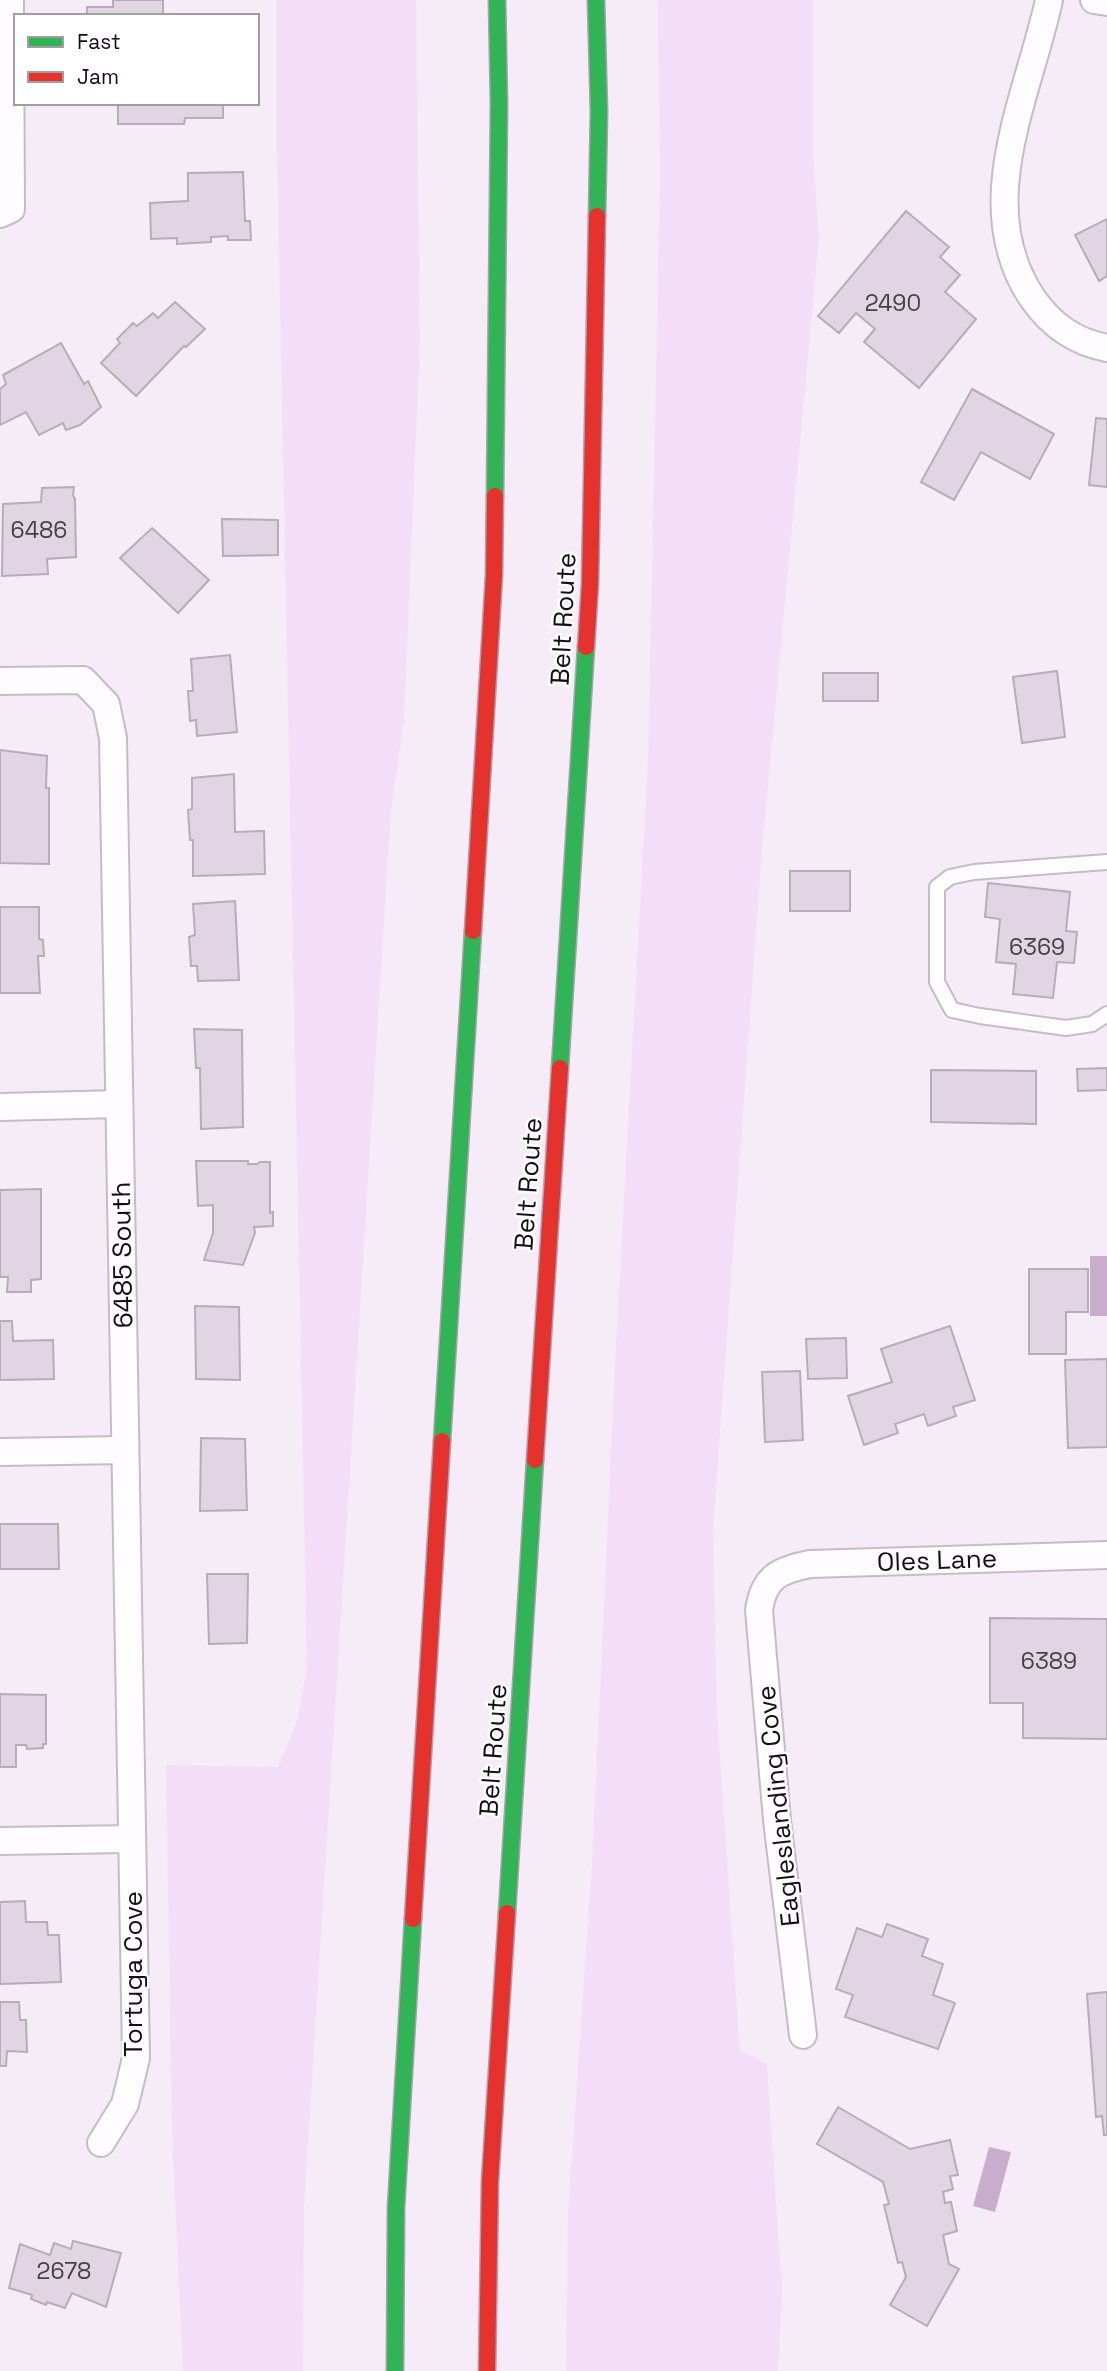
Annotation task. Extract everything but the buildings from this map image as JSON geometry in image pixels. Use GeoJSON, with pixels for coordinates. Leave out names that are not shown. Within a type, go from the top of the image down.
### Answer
{"type":"FeatureCollection","features":[{"type":"Feature","properties":{"kind":"highway"},"geometry":{"type":"LineString","coordinates":[[395,2371],[396,2208],[494,575],[499,104],[497,0]]}},
{"type":"Feature","properties":{"kind":"highway","name":"Belt Route"},"geometry":{"type":"LineString","coordinates":[[486,2371],[490,2181],[590,584],[599,112],[596,0]]}},
{"type":"Feature","properties":{"kind":"highway"},"geometry":{"type":"LineString","coordinates":[[490,2181],[503,2317]]}},
{"type":"Feature","properties":{"kind":"street"},"geometry":{"type":"LineString","coordinates":[[5,211],[12,104],[10,0]]}},
{"type":"Feature","properties":{"kind":"street"},"geometry":{"type":"LineString","coordinates":[[1049,0],[1010,144],[1003,195],[1005,219],[1015,265],[1040,309],[1055,325],[1071,336],[1088,344],[1107,348]]}},
{"type":"Feature","properties":{"kind":"street"},"geometry":{"type":"LineString","coordinates":[[1094,0],[1107,2]]}},
{"type":"Feature","properties":{"kind":"street","name":"6485 South"},"geometry":{"type":"LineString","coordinates":[[0,681],[83,680],[106,704],[113,738],[131,1839]]}},
{"type":"Feature","properties":{"kind":"street"},"geometry":{"type":"LineString","coordinates":[[0,1107],[119,1104]]}},
{"type":"Feature","properties":{"kind":"street"},"geometry":{"type":"LineString","coordinates":[[0,1452],[125,1450]]}},
{"type":"Feature","properties":{"kind":"street","name":"Oles Lane"},"geometry":{"type":"LineString","coordinates":[[771,1579],[783,1571],[810,1564],[1107,1555]]}},
{"type":"Feature","properties":{"kind":"street","name":"Eagleslanding Cove"},"geometry":{"type":"LineString","coordinates":[[771,1579],[765,1587],[759,1610],[777,1820],[803,2035]]}},
{"type":"Feature","properties":{"kind":"street"},"geometry":{"type":"LineString","coordinates":[[0,1842],[131,1839]]}},
{"type":"Feature","properties":{"kind":"street","name":"Tortuga Cove"},"geometry":{"type":"LineString","coordinates":[[101,2143],[125,2104],[136,2058],[131,1839]]}},
{"type":"Feature","properties":{"kind":"lane"},"geometry":{"type":"LineString","coordinates":[[1107,862],[974,872],[950,877],[937,887],[935,920],[937,982],[952,1010],[1066,1028],[1092,1024],[1107,1014]]}},
{"type":"Feature","properties":{"kind":"shaded area"},"geometry":{"type":"Polygon","coordinates":[[[277,0],[416,0],[420,341],[404,720],[391,810],[304,2210],[303,2371],[183,2371],[172,2135],[166,1765],[278,1767],[298,1719],[307,1667],[277,154],[277,0]]]}},
{"type":"Feature","properties":{"kind":"shaded area"},"geometry":{"type":"Polygon","coordinates":[[[658,0],[813,0],[813,153],[819,238],[762,849],[713,1530],[717,1711],[740,2051],[767,2064],[782,2290],[778,2371],[566,2371],[568,2214],[592,1863],[615,1364],[648,760],[660,181],[658,0]]]}},
{"type":"Feature","properties":{"kind":"shaded area"},"geometry":{"type":"Polygon","coordinates":[[[1090,1256],[1107,1256],[1107,1316],[1090,1316],[1090,1256]]]}},
{"type":"Feature","properties":{"kind":"shaded area"},"geometry":{"type":"Polygon","coordinates":[[[989,2147],[1011,2152],[995,2212],[973,2206],[989,2147]]]}},
{"type":"Feature","properties":{"kind":"traffic: fast"},"geometry":{"type":"LineString","coordinates":[[495,496],[499,104],[497,0]]}},
{"type":"Feature","properties":{"kind":"traffic: fast"},"geometry":{"type":"LineString","coordinates":[[596,0],[599,112],[597,216]]}},
{"type":"Feature","properties":{"kind":"traffic: fast"},"geometry":{"type":"LineString","coordinates":[[560,1068],[586,647]]}},
{"type":"Feature","properties":{"kind":"traffic: fast"},"geometry":{"type":"LineString","coordinates":[[442,1441],[473,931]]}},
{"type":"Feature","properties":{"kind":"traffic: fast"},"geometry":{"type":"LineString","coordinates":[[507,1913],[535,1460]]}},
{"type":"Feature","properties":{"kind":"traffic: fast"},"geometry":{"type":"LineString","coordinates":[[395,2371],[396,2208],[413,1919]]}},
{"type":"Feature","properties":{"kind":"traffic: jam"},"geometry":{"type":"LineString","coordinates":[[586,647],[590,584],[597,216]]}},
{"type":"Feature","properties":{"kind":"traffic: jam"},"geometry":{"type":"LineString","coordinates":[[473,931],[494,575],[495,496]]}},
{"type":"Feature","properties":{"kind":"traffic: jam"},"geometry":{"type":"LineString","coordinates":[[535,1460],[560,1068]]}},
{"type":"Feature","properties":{"kind":"traffic: jam"},"geometry":{"type":"LineString","coordinates":[[413,1919],[442,1441]]}},
{"type":"Feature","properties":{"kind":"traffic: jam"},"geometry":{"type":"LineString","coordinates":[[487,2371],[490,2181],[507,1913]]}}]}
